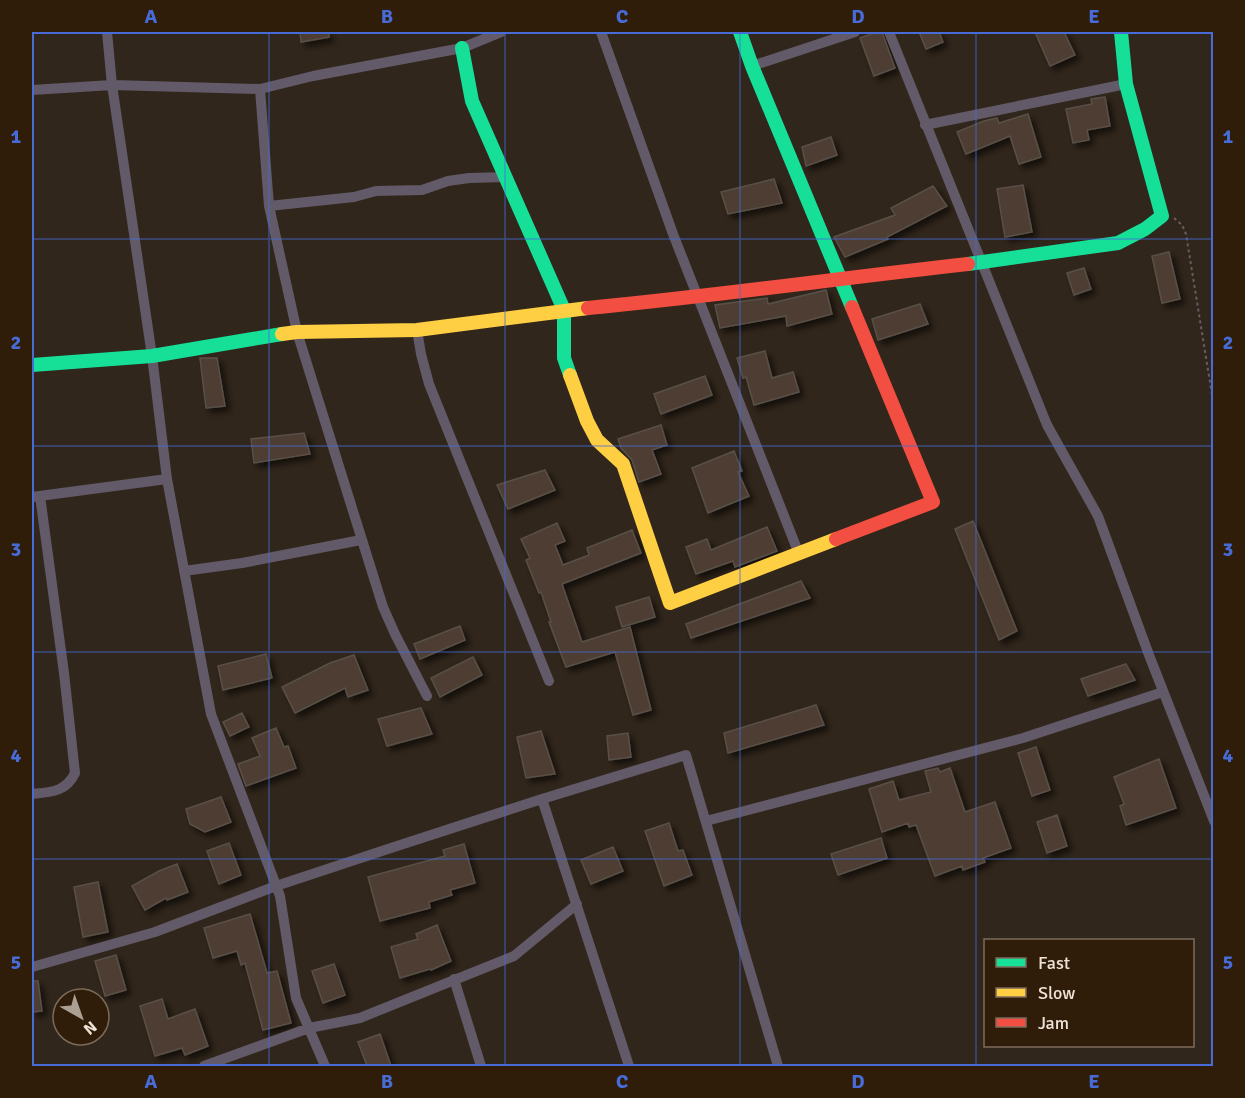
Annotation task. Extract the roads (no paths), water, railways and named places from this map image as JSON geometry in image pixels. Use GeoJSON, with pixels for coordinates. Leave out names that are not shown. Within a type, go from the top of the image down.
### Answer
{"type":"FeatureCollection","features":[{"type":"Feature","properties":{"kind":"street"},"geometry":{"type":"LineString","coordinates":[[107,32],[112,86],[152,356],[167,479],[211,714],[280,896],[296,998],[326,1066]]}},
{"type":"Feature","properties":{"kind":"street"},"geometry":{"type":"LineString","coordinates":[[32,90],[112,86],[260,89],[313,76],[462,48],[501,32]]}},
{"type":"Feature","properties":{"kind":"street"},"geometry":{"type":"LineString","coordinates":[[601,32],[673,234],[700,297],[799,554]]}},
{"type":"Feature","properties":{"kind":"street"},"geometry":{"type":"LineString","coordinates":[[462,48],[472,101],[564,310],[564,358],[587,421],[597,440],[623,464],[670,603],[933,502],[838,278],[740,32]]}},
{"type":"Feature","properties":{"kind":"street"},"geometry":{"type":"LineString","coordinates":[[752,66],[855,32]]}},
{"type":"Feature","properties":{"kind":"street"},"geometry":{"type":"LineString","coordinates":[[889,32],[1047,425],[1098,516],[1163,692],[1214,821]]}},
{"type":"Feature","properties":{"kind":"street"},"geometry":{"type":"LineString","coordinates":[[32,365],[152,356],[297,332],[417,330],[564,310],[700,297],[838,278],[981,263],[1118,243],[1145,230],[1162,216],[1126,84],[1120,32]]}},
{"type":"Feature","properties":{"kind":"street"},"geometry":{"type":"LineString","coordinates":[[925,125],[1126,84]]}},
{"type":"Feature","properties":{"kind":"street"},"geometry":{"type":"LineString","coordinates":[[260,89],[269,206],[297,332],[361,540],[387,616],[427,696]]}},
{"type":"Feature","properties":{"kind":"street"},"geometry":{"type":"LineString","coordinates":[[269,206],[354,197],[376,191],[422,190],[448,181],[469,178],[507,177]]}},
{"type":"Feature","properties":{"kind":"street"},"geometry":{"type":"LineString","coordinates":[[417,330],[429,384],[549,681]]}},
{"type":"Feature","properties":{"kind":"street"},"geometry":{"type":"LineString","coordinates":[[32,794],[63,788],[71,782],[75,773],[64,673],[36,496],[167,479]]}},
{"type":"Feature","properties":{"kind":"street"},"geometry":{"type":"LineString","coordinates":[[184,571],[242,563],[361,540]]}},
{"type":"Feature","properties":{"kind":"street"},"geometry":{"type":"LineString","coordinates":[[706,821],[1023,738],[1163,692]]}},
{"type":"Feature","properties":{"kind":"street"},"geometry":{"type":"LineString","coordinates":[[32,967],[155,932],[276,886],[542,799],[686,755],[778,1066]]}},
{"type":"Feature","properties":{"kind":"street"},"geometry":{"type":"LineString","coordinates":[[542,799],[629,1066]]}},
{"type":"Feature","properties":{"kind":"street"},"geometry":{"type":"LineString","coordinates":[[204,1066],[309,1028],[360,1018],[514,956],[577,904]]}},
{"type":"Feature","properties":{"kind":"street"},"geometry":{"type":"LineString","coordinates":[[454,979],[481,1066]]}}]}
